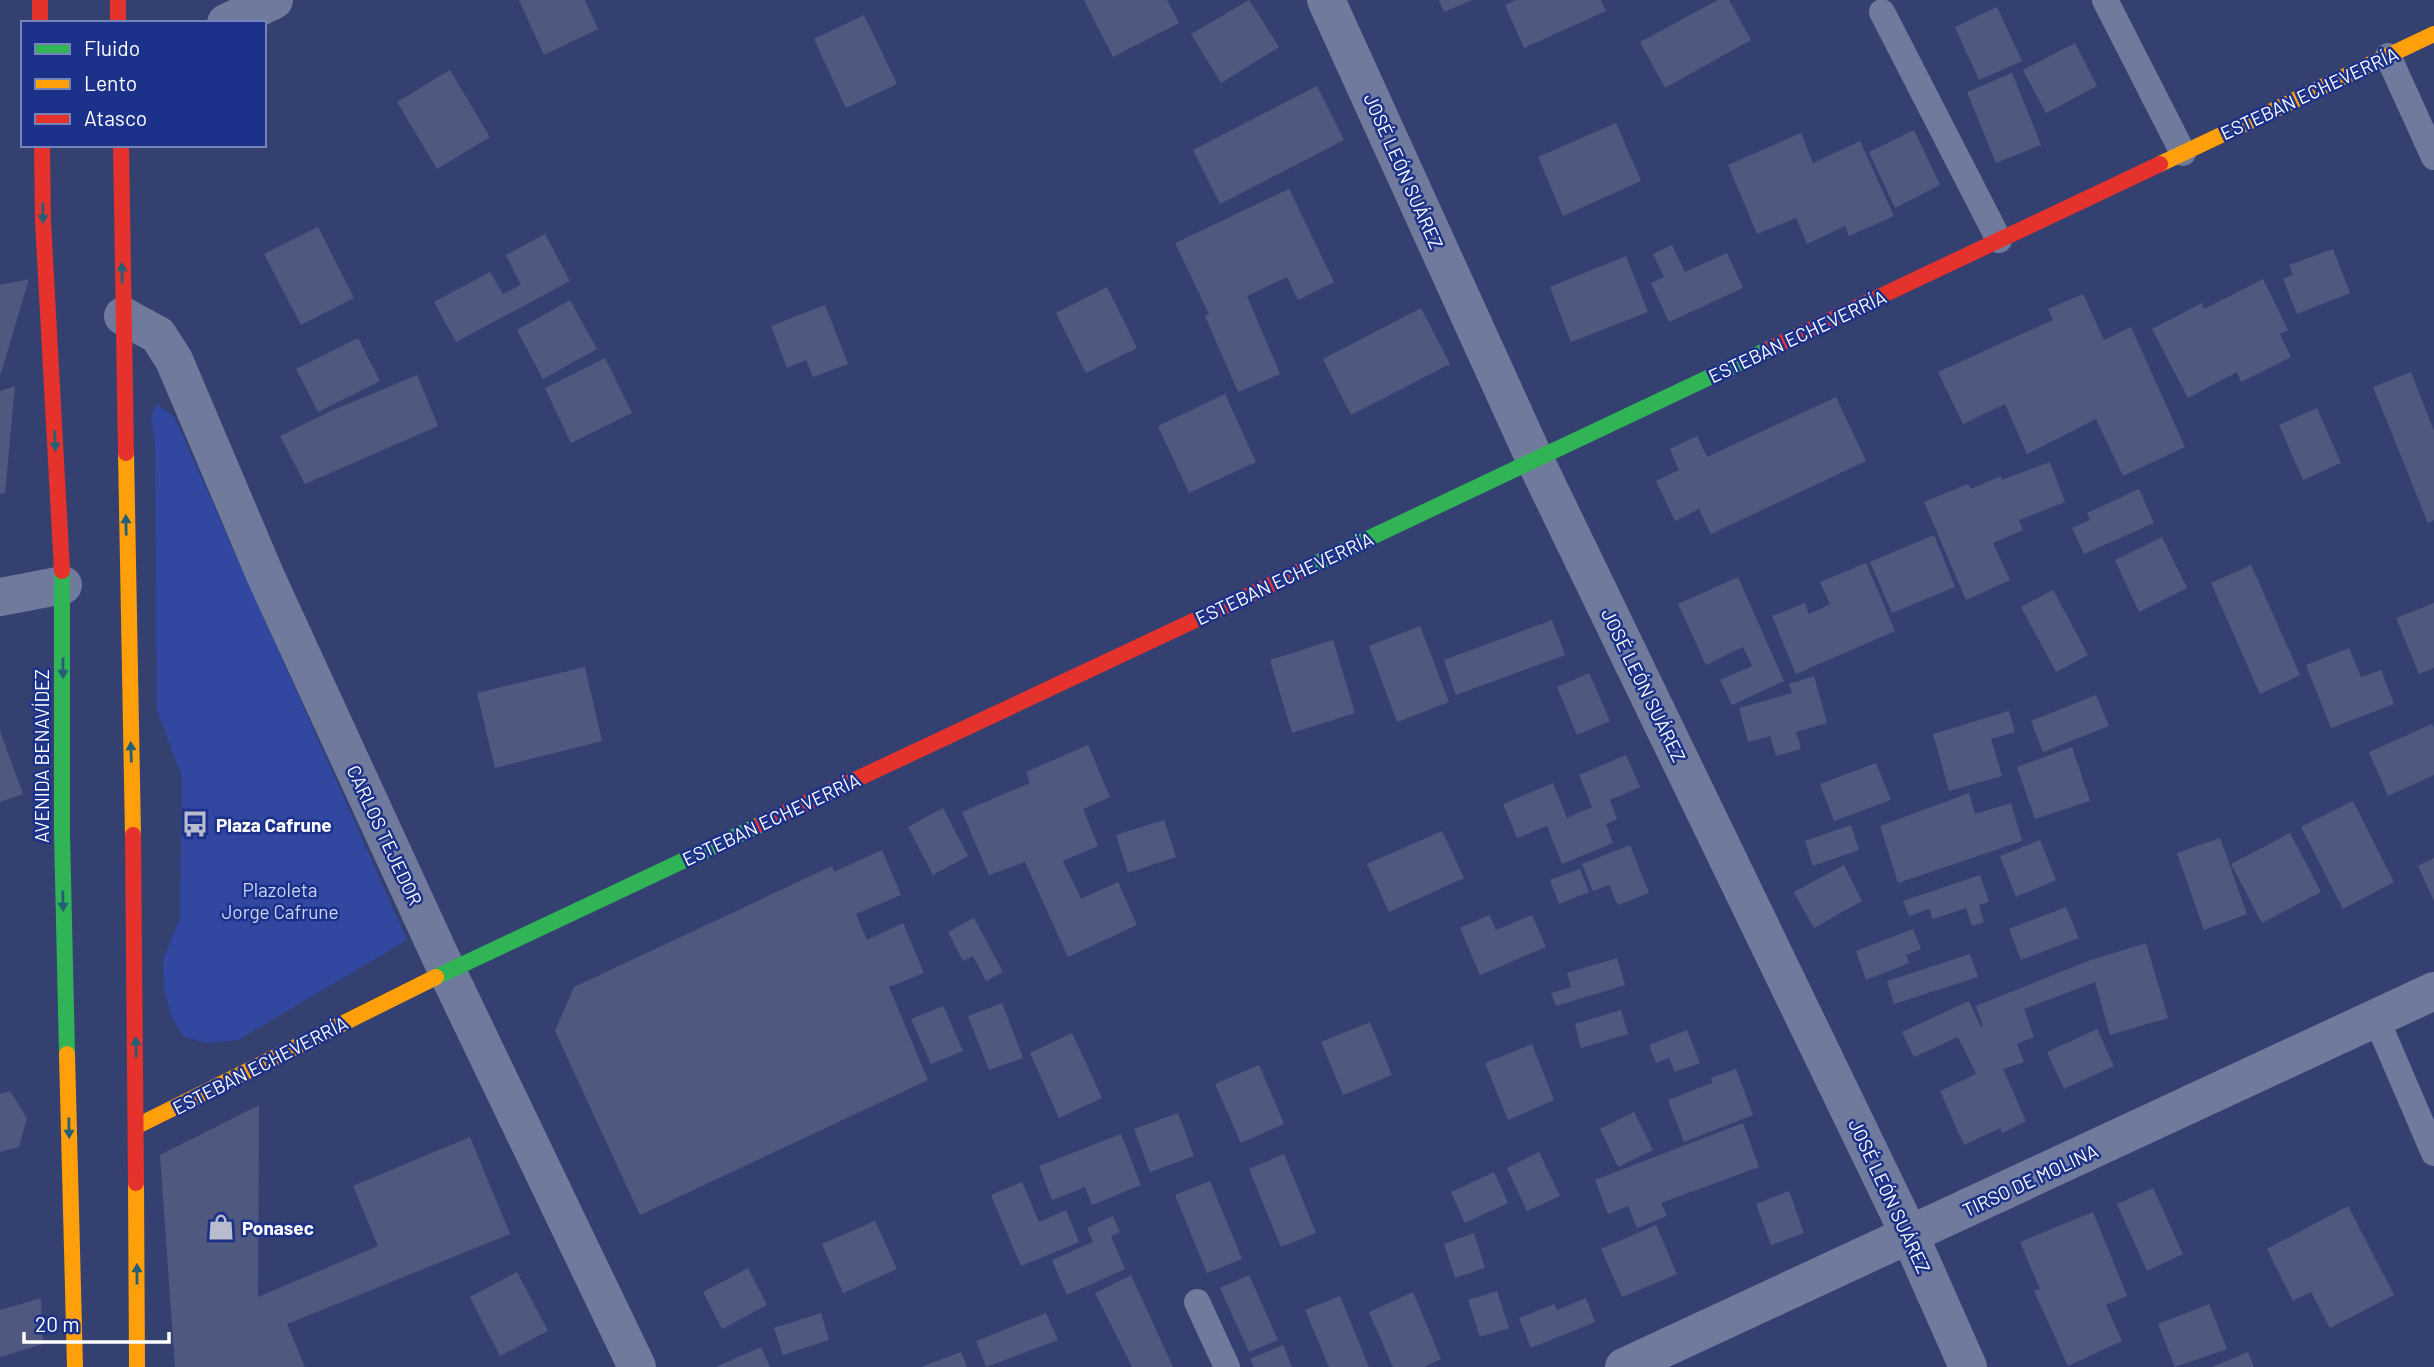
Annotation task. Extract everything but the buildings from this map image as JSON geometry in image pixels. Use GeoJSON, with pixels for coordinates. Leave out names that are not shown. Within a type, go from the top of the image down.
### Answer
{"type":"FeatureCollection","features":[{"type":"Feature","properties":{"kind":"street"},"geometry":{"type":"LineString","coordinates":[[40,0],[40,21]]}},
{"type":"Feature","properties":{"kind":"street"},"geometry":{"type":"LineString","coordinates":[[118,0],[118,21]]}},
{"type":"Feature","properties":{"kind":"street"},"geometry":{"type":"LineString","coordinates":[[230,21],[274,0]]}},
{"type":"Feature","properties":{"kind":"street","name":"JOSÉ LEÓN SUÁREZ"},"geometry":{"type":"LineString","coordinates":[[1326,0],[1535,460],[1910,1236],[1968,1367]]}},
{"type":"Feature","properties":{"kind":"street","name":"ESTEBAN ECHEVERRÍA"},"geometry":{"type":"LineString","coordinates":[[137,1126],[447,971],[2434,34]]}},
{"type":"Feature","properties":{"kind":"street","name":"AVENIDA BENAVÍDEZ"},"geometry":{"type":"LineString","coordinates":[[42,147],[43,220],[63,585],[62,833],[75,1367]]}},
{"type":"Feature","properties":{"kind":"street"},"geometry":{"type":"LineString","coordinates":[[121,147],[137,1126],[137,1367]]}},
{"type":"Feature","properties":{"kind":"street","name":"CARLOS TEJEDOR"},"geometry":{"type":"LineString","coordinates":[[123,316],[158,335],[174,360],[266,577],[447,971],[637,1367]]}},
{"type":"Feature","properties":{"kind":"street"},"geometry":{"type":"LineString","coordinates":[[0,597],[63,585]]}},
{"type":"Feature","properties":{"kind":"street","name":"TIRSO DE MOLINA"},"geometry":{"type":"LineString","coordinates":[[1624,1367],[2434,991]]}},
{"type":"Feature","properties":{"kind":"lane"},"geometry":{"type":"LineString","coordinates":[[2105,0],[2183,153]]}},
{"type":"Feature","properties":{"kind":"lane"},"geometry":{"type":"LineString","coordinates":[[1882,12],[1999,240]]}},
{"type":"Feature","properties":{"kind":"lane"},"geometry":{"type":"LineString","coordinates":[[2388,56],[2434,158]]}},
{"type":"Feature","properties":{"kind":"lane"},"geometry":{"type":"LineString","coordinates":[[2376,1018],[2434,1153]]}},
{"type":"Feature","properties":{"kind":"lane"},"geometry":{"type":"LineString","coordinates":[[1197,1302],[1227,1367]]}},
{"type":"Feature","properties":{"kind":"green space","name":"Plazoleta Jorge Cafrune"},"geometry":{"type":"Polygon","coordinates":[[[156,404],[174,416],[407,940],[238,1040],[208,1043],[184,1037],[172,1018],[164,989],[163,960],[180,918],[182,777],[157,710],[155,445],[151,417],[156,404]]]}},
{"type":"Feature","properties":{"kind":"traffic: fast"},"geometry":{"type":"LineString","coordinates":[[1304,569],[1769,349]]}},
{"type":"Feature","properties":{"kind":"traffic: fast"},"geometry":{"type":"LineString","coordinates":[[62,571],[62,833],[67,1054]]}},
{"type":"Feature","properties":{"kind":"traffic: fast"},"geometry":{"type":"LineString","coordinates":[[436,977],[761,824]]}},
{"type":"Feature","properties":{"kind":"traffic: slow"},"geometry":{"type":"LineString","coordinates":[[2160,164],[2434,34]]}},
{"type":"Feature","properties":{"kind":"traffic: slow"},"geometry":{"type":"LineString","coordinates":[[126,453],[133,835]]}},
{"type":"Feature","properties":{"kind":"traffic: slow"},"geometry":{"type":"LineString","coordinates":[[137,1126],[436,977]]}},
{"type":"Feature","properties":{"kind":"traffic: slow"},"geometry":{"type":"LineString","coordinates":[[67,1054],[75,1367]]}},
{"type":"Feature","properties":{"kind":"traffic: slow"},"geometry":{"type":"LineString","coordinates":[[136,1183],[137,1367]]}},
{"type":"Feature","properties":{"kind":"traffic: jam"},"geometry":{"type":"LineString","coordinates":[[40,0],[40,21]]}},
{"type":"Feature","properties":{"kind":"traffic: jam"},"geometry":{"type":"LineString","coordinates":[[118,0],[118,21]]}},
{"type":"Feature","properties":{"kind":"traffic: jam"},"geometry":{"type":"LineString","coordinates":[[42,147],[43,221],[62,571]]}},
{"type":"Feature","properties":{"kind":"traffic: jam"},"geometry":{"type":"LineString","coordinates":[[121,147],[126,453]]}},
{"type":"Feature","properties":{"kind":"traffic: jam"},"geometry":{"type":"LineString","coordinates":[[1769,349],[2160,164]]}},
{"type":"Feature","properties":{"kind":"traffic: jam"},"geometry":{"type":"LineString","coordinates":[[761,824],[1304,569]]}},
{"type":"Feature","properties":{"kind":"traffic: jam"},"geometry":{"type":"LineString","coordinates":[[133,835],[136,1183]]}},
{"type":"Feature","properties":{"kind":"place","name":"Plaza Cafrune"},"geometry":{"type":"Point","coordinates":[195,824]}},
{"type":"Feature","properties":{"kind":"place","name":"Ponasec"},"geometry":{"type":"Point","coordinates":[221,1227]}}]}
